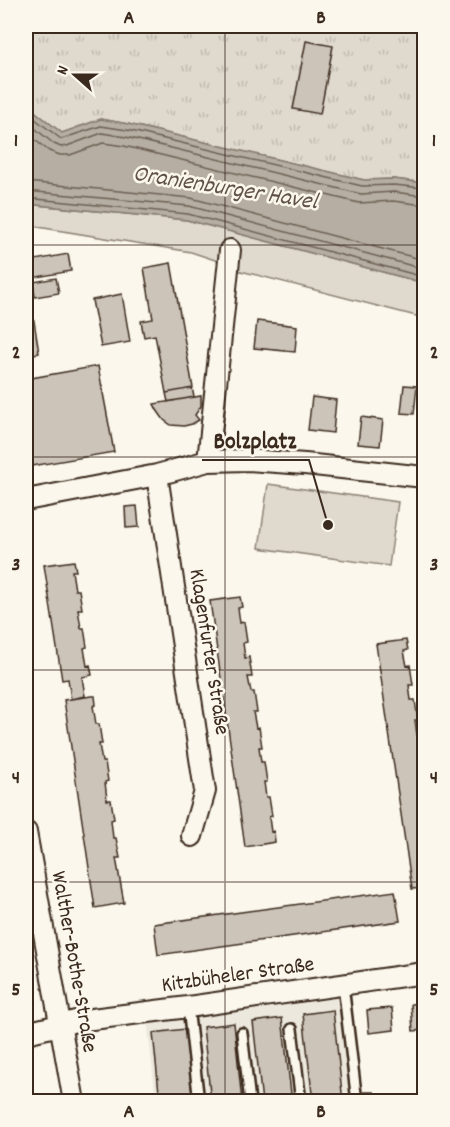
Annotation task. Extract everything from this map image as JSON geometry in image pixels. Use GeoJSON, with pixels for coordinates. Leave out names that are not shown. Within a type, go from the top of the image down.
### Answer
{"type":"FeatureCollection","features":[{"type":"Feature","properties":{"kind":"street"},"geometry":{"type":"LineString","coordinates":[[208,461],[230,250]]}},
{"type":"Feature","properties":{"kind":"street"},"geometry":{"type":"LineString","coordinates":[[26,500],[157,475],[208,461],[282,462],[424,477]]}},
{"type":"Feature","properties":{"kind":"street","name":"Klagenfurter Straße"},"geometry":{"type":"LineString","coordinates":[[157,475],[205,791],[192,836]]}},
{"type":"Feature","properties":{"kind":"street","name":"Walther-Bothe-Straße"},"geometry":{"type":"LineString","coordinates":[[26,831],[74,1101]]}},
{"type":"Feature","properties":{"kind":"street","name":"Kitzbüheler Straße"},"geometry":{"type":"LineString","coordinates":[[26,1033],[76,1021],[424,973]]}},
{"type":"Feature","properties":{"kind":"lane"},"geometry":{"type":"LineString","coordinates":[[343,985],[357,1101]]}},
{"type":"Feature","properties":{"kind":"lane"},"geometry":{"type":"LineString","coordinates":[[188,1007],[199,1101]]}},
{"type":"Feature","properties":{"kind":"lane"},"geometry":{"type":"LineString","coordinates":[[292,1029],[301,1101]]}},
{"type":"Feature","properties":{"kind":"lane"},"geometry":{"type":"LineString","coordinates":[[242,1034],[250,1101]]}},
{"type":"Feature","properties":{"kind":"shaded area"},"geometry":{"type":"Polygon","coordinates":[[[350,996],[363,1101],[156,1101],[147,1020],[350,996]]]}},
{"type":"Feature","properties":{"kind":"green space"},"geometry":{"type":"Polygon","coordinates":[[[26,26],[424,26],[424,183],[394,179],[364,180],[101,119],[62,133],[28,106],[26,99],[26,26]]]}},
{"type":"Feature","properties":{"kind":"green space"},"geometry":{"type":"Polygon","coordinates":[[[26,204],[187,220],[424,283],[424,318],[237,270],[191,252],[26,225],[26,204]]]}},
{"type":"Feature","properties":{"kind":"green space"},"geometry":{"type":"Polygon","coordinates":[[[268,484],[398,502],[389,566],[259,548],[268,484]]]}},
{"type":"Feature","properties":{"kind":"water","name":"Oranienburger Havel"},"geometry":{"type":"Polygon","coordinates":[[[26,106],[62,133],[101,119],[364,180],[394,179],[424,183],[424,283],[187,220],[26,204],[26,106]]]}},
{"type":"Feature","properties":{"kind":"building"},"geometry":{"type":"Polygon","coordinates":[[[306,41],[333,46],[320,114],[293,109],[306,41]]]}},
{"type":"Feature","properties":{"kind":"building"},"geometry":{"type":"Polygon","coordinates":[[[68,254],[71,271],[32,278],[29,261],[68,254]]]}},
{"type":"Feature","properties":{"kind":"building"},"geometry":{"type":"Polygon","coordinates":[[[171,263],[193,388],[166,393],[155,335],[144,337],[141,321],[153,319],[144,268],[171,263]]]}},
{"type":"Feature","properties":{"kind":"building"},"geometry":{"type":"Polygon","coordinates":[[[56,278],[59,293],[35,297],[33,282],[56,278]]]}},
{"type":"Feature","properties":{"kind":"building"},"geometry":{"type":"Polygon","coordinates":[[[122,294],[130,342],[101,347],[92,300],[122,294]]]}},
{"type":"Feature","properties":{"kind":"building"},"geometry":{"type":"Polygon","coordinates":[[[34,321],[39,353],[26,355],[26,323],[34,321]]]}},
{"type":"Feature","properties":{"kind":"building"},"geometry":{"type":"Polygon","coordinates":[[[257,321],[297,326],[295,352],[254,348],[257,321]]]}},
{"type":"Feature","properties":{"kind":"building"},"geometry":{"type":"Polygon","coordinates":[[[98,366],[114,452],[32,466],[26,429],[26,379],[98,366]]]}},
{"type":"Feature","properties":{"kind":"building"},"geometry":{"type":"Polygon","coordinates":[[[404,385],[417,386],[414,414],[401,413],[404,385]]]}},
{"type":"Feature","properties":{"kind":"building"},"geometry":{"type":"Polygon","coordinates":[[[192,388],[194,397],[168,402],[166,393],[192,388]]]}},
{"type":"Feature","properties":{"kind":"building"},"geometry":{"type":"Polygon","coordinates":[[[201,396],[201,406],[195,415],[199,420],[184,426],[171,425],[164,420],[154,404],[201,396]]]}},
{"type":"Feature","properties":{"kind":"building"},"geometry":{"type":"Polygon","coordinates":[[[312,397],[336,400],[333,433],[308,430],[312,397]]]}},
{"type":"Feature","properties":{"kind":"building"},"geometry":{"type":"Polygon","coordinates":[[[361,417],[383,420],[380,446],[358,444],[361,417]]]}},
{"type":"Feature","properties":{"kind":"building"},"geometry":{"type":"Polygon","coordinates":[[[137,506],[139,527],[126,528],[125,507],[137,506]]]}},
{"type":"Feature","properties":{"kind":"building"},"geometry":{"type":"Polygon","coordinates":[[[424,541],[424,572],[420,571],[424,541]]]}},
{"type":"Feature","properties":{"kind":"building"},"geometry":{"type":"Polygon","coordinates":[[[74,561],[76,571],[72,571],[75,590],[79,590],[82,609],[78,609],[87,647],[84,648],[87,666],[90,665],[92,675],[82,677],[85,696],[71,699],[68,679],[62,680],[44,565],[74,561]]]}},
{"type":"Feature","properties":{"kind":"building"},"geometry":{"type":"Polygon","coordinates":[[[240,597],[242,607],[238,608],[240,623],[244,622],[247,642],[243,643],[245,658],[249,657],[252,677],[248,677],[251,692],[254,692],[257,712],[253,712],[256,728],[259,727],[262,747],[259,747],[261,762],[264,762],[267,782],[264,782],[266,797],[269,797],[272,816],[269,817],[271,832],[274,831],[275,842],[245,847],[210,601],[240,597]]]}},
{"type":"Feature","properties":{"kind":"building"},"geometry":{"type":"Polygon","coordinates":[[[406,640],[408,650],[404,651],[407,666],[410,665],[413,685],[409,685],[411,700],[415,700],[418,720],[415,720],[417,735],[420,735],[423,755],[420,755],[422,771],[424,770],[424,888],[412,889],[376,644],[406,640]]]}},
{"type":"Feature","properties":{"kind":"building"},"geometry":{"type":"Polygon","coordinates":[[[95,696],[96,705],[93,706],[96,724],[99,724],[102,744],[99,744],[108,781],[105,782],[107,800],[111,800],[114,819],[111,820],[113,838],[116,838],[120,858],[116,858],[124,903],[95,908],[64,700],[95,696]]]}},
{"type":"Feature","properties":{"kind":"building"},"geometry":{"type":"Polygon","coordinates":[[[395,891],[400,921],[158,955],[154,924],[395,891]]]}},
{"type":"Feature","properties":{"kind":"building"},"geometry":{"type":"Polygon","coordinates":[[[424,1003],[424,1030],[413,1031],[411,1004],[424,1003]]]}},
{"type":"Feature","properties":{"kind":"building"},"geometry":{"type":"Polygon","coordinates":[[[392,1008],[394,1030],[369,1033],[367,1010],[392,1008]]]}},
{"type":"Feature","properties":{"kind":"building"},"geometry":{"type":"Polygon","coordinates":[[[333,1010],[343,1102],[313,1102],[303,1014],[333,1010]]]}},
{"type":"Feature","properties":{"kind":"building"},"geometry":{"type":"Polygon","coordinates":[[[282,1018],[292,1102],[262,1102],[253,1022],[282,1018]]]}},
{"type":"Feature","properties":{"kind":"building"},"geometry":{"type":"Polygon","coordinates":[[[234,1023],[242,1102],[211,1102],[203,1027],[234,1023]]]}},
{"type":"Feature","properties":{"kind":"building"},"geometry":{"type":"Polygon","coordinates":[[[185,1029],[193,1102],[160,1102],[153,1033],[185,1029]]]}},
{"type":"Feature","properties":{"kind":"building"},"geometry":{"type":"Polygon","coordinates":[[[364,1092],[374,1092],[375,1102],[365,1102],[364,1092]]]}},
{"type":"Feature","properties":{"kind":"place","name":"Bolzplatz"},"geometry":{"type":"Point","coordinates":[328,525]}}]}
